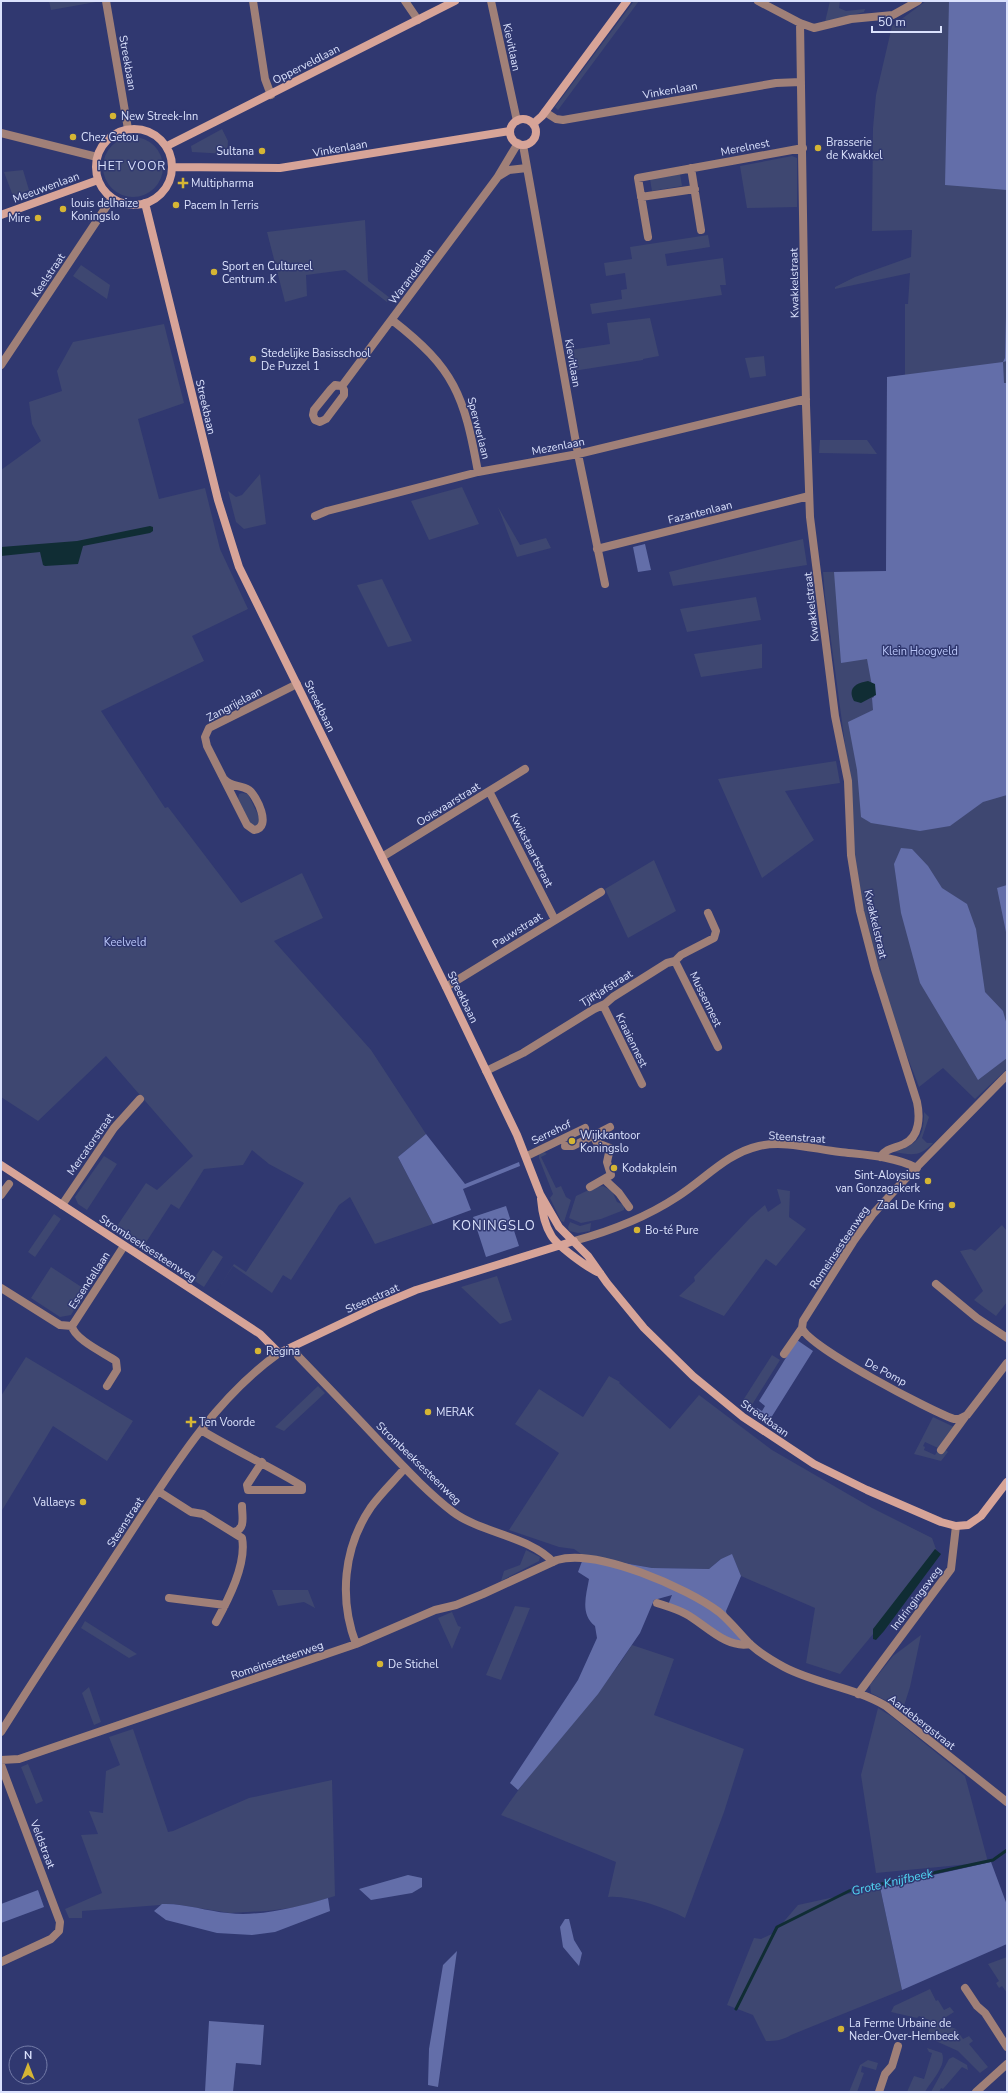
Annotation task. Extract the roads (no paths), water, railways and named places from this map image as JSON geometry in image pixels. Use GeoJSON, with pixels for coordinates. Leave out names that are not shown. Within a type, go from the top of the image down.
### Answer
{"type":"FeatureCollection","features":[{"type":"Feature","properties":{"kind":"street","name":"Streekbaan"},"geometry":{"type":"LineString","coordinates":[[106,1],[128,129]]}},
{"type":"Feature","properties":{"kind":"street"},"geometry":{"type":"LineString","coordinates":[[253,1],[265,79],[271,94]]}},
{"type":"Feature","properties":{"kind":"street"},"geometry":{"type":"LineString","coordinates":[[405,1],[418,20]]}},
{"type":"Feature","properties":{"kind":"street","name":"Opperveldlaan"},"geometry":{"type":"LineString","coordinates":[[167,146],[455,1]]}},
{"type":"Feature","properties":{"kind":"street","name":"Kievitlaan"},"geometry":{"type":"LineString","coordinates":[[491,1],[517,121]]}},
{"type":"Feature","properties":{"kind":"street"},"geometry":{"type":"LineString","coordinates":[[520,144],[512,139],[510,131],[517,121],[526,119],[533,124],[545,112],[627,1]]}},
{"type":"Feature","properties":{"kind":"street"},"geometry":{"type":"LineString","coordinates":[[758,1],[800,23],[814,28],[851,19],[888,16],[899,12],[918,1]]}},
{"type":"Feature","properties":{"kind":"street","name":"Kwakkelstraat"},"geometry":{"type":"LineString","coordinates":[[800,23],[806,399],[809,496],[812,531],[835,716],[848,781],[851,855],[860,911],[875,969],[918,1106],[918,1123],[912,1138],[906,1143],[887,1149],[880,1157]]}},
{"type":"Feature","properties":{"kind":"street","name":"Vinkenlaan"},"geometry":{"type":"LineString","coordinates":[[545,112],[556,119],[564,120],[776,83],[801,82]]}},
{"type":"Feature","properties":{"kind":"street","name":"Warandelaan"},"geometry":{"type":"LineString","coordinates":[[342,386],[497,178],[520,144],[529,143],[534,139],[536,131],[533,124]]}},
{"type":"Feature","properties":{"kind":"street"},"geometry":{"type":"LineString","coordinates":[[128,129],[146,130],[158,137],[167,146],[172,166],[170,178],[164,190],[153,200],[145,203],[127,204],[112,198],[103,190],[98,180],[95,167],[97,158],[108,138],[128,129]]}},
{"type":"Feature","properties":{"kind":"street","name":"Vinkenlaan"},"geometry":{"type":"LineString","coordinates":[[172,166],[280,168],[510,131]]}},
{"type":"Feature","properties":{"kind":"street"},"geometry":{"type":"LineString","coordinates":[[1,133],[97,158]]}},
{"type":"Feature","properties":{"kind":"street","name":"Kievitlaan"},"geometry":{"type":"LineString","coordinates":[[520,144],[527,168],[578,454],[605,584]]}},
{"type":"Feature","properties":{"kind":"street","name":"Merelnest"},"geometry":{"type":"LineString","coordinates":[[648,237],[638,178],[803,148]]}},
{"type":"Feature","properties":{"kind":"street","name":"Warandelaan"},"geometry":{"type":"LineString","coordinates":[[497,178],[509,170],[527,168]]}},
{"type":"Feature","properties":{"kind":"street"},"geometry":{"type":"LineString","coordinates":[[691,168],[701,230]]}},
{"type":"Feature","properties":{"kind":"street","name":"Meeuwenlaan"},"geometry":{"type":"LineString","coordinates":[[1,215],[98,180]]}},
{"type":"Feature","properties":{"kind":"street"},"geometry":{"type":"LineString","coordinates":[[641,198],[694,189]]}},
{"type":"Feature","properties":{"kind":"street","name":"Keelstraat"},"geometry":{"type":"LineString","coordinates":[[1,365],[112,198]]}},
{"type":"Feature","properties":{"kind":"street","name":"Streekbaan"},"geometry":{"type":"LineString","coordinates":[[145,203],[218,500],[229,540],[239,567],[446,987],[527,1156],[540,1194],[548,1231],[553,1239],[588,1268],[600,1274]]}},
{"type":"Feature","properties":{"kind":"street","name":"Sperwerlaan"},"geometry":{"type":"LineString","coordinates":[[392,320],[427,349],[453,383],[466,413],[478,472]]}},
{"type":"Feature","properties":{"kind":"street","name":"Warandelaan"},"geometry":{"type":"LineString","coordinates":[[334,385],[342,386],[344,395],[326,419],[320,422],[315,420],[313,415],[314,410],[331,388],[334,385]]}},
{"type":"Feature","properties":{"kind":"street","name":"Mezenlaan"},"geometry":{"type":"LineString","coordinates":[[315,516],[327,511],[478,472],[578,454],[806,399]]}},
{"type":"Feature","properties":{"kind":"street","name":"Fazantenlaan"},"geometry":{"type":"LineString","coordinates":[[597,549],[809,496]]}},
{"type":"Feature","properties":{"kind":"street","name":"Zangrijelaan"},"geometry":{"type":"LineString","coordinates":[[224,779],[231,786],[244,787],[251,792],[263,818],[264,824],[260,829],[254,830],[249,828],[205,742],[206,732],[213,726],[297,684]]}},
{"type":"Feature","properties":{"kind":"street","name":"Ooievaarstraat"},"geometry":{"type":"LineString","coordinates":[[382,857],[525,769]]}},
{"type":"Feature","properties":{"kind":"street","name":"Kwikstaartstraat"},"geometry":{"type":"LineString","coordinates":[[489,791],[555,920]]}},
{"type":"Feature","properties":{"kind":"street","name":"Pauwstraat"},"geometry":{"type":"LineString","coordinates":[[446,987],[601,892]]}},
{"type":"Feature","properties":{"kind":"street","name":"Tjiftjafstraat"},"geometry":{"type":"LineString","coordinates":[[486,1071],[523,1053],[594,1009],[603,1005],[613,997],[668,963],[675,961],[681,955],[716,936],[716,931],[708,913]]}},
{"type":"Feature","properties":{"kind":"street","name":"Mussennest"},"geometry":{"type":"LineString","coordinates":[[675,961],[718,1047]]}},
{"type":"Feature","properties":{"kind":"street","name":"Kraaiennest"},"geometry":{"type":"LineString","coordinates":[[603,1005],[642,1084]]}},
{"type":"Feature","properties":{"kind":"street","name":"Romeinsesteenweg"},"geometry":{"type":"LineString","coordinates":[[784,1354],[802,1328],[803,1321],[864,1226],[917,1168],[1007,1075]]}},
{"type":"Feature","properties":{"kind":"street","name":"Mercatorstraat"},"geometry":{"type":"LineString","coordinates":[[62,1205],[114,1128],[140,1099]]}},
{"type":"Feature","properties":{"kind":"street"},"geometry":{"type":"LineString","coordinates":[[565,1146],[573,1146],[610,1127]]}},
{"type":"Feature","properties":{"kind":"street","name":"Serrehof"},"geometry":{"type":"LineString","coordinates":[[527,1156],[586,1128]]}},
{"type":"Feature","properties":{"kind":"street"},"geometry":{"type":"LineString","coordinates":[[590,1187],[611,1175],[607,1162],[610,1148],[597,1143],[593,1135]]}},
{"type":"Feature","properties":{"kind":"street","name":"Steenstraat"},"geometry":{"type":"LineString","coordinates":[[1,1732],[158,1491],[201,1430],[246,1380],[279,1353],[400,1297],[560,1244],[621,1226],[657,1209],[689,1188],[728,1159],[753,1148],[780,1144],[880,1157],[901,1161],[917,1168]]}},
{"type":"Feature","properties":{"kind":"street","name":"Strombeeksesteenweg"},"geometry":{"type":"LineString","coordinates":[[1,1165],[260,1334],[279,1353]]}},
{"type":"Feature","properties":{"kind":"street"},"geometry":{"type":"LineString","coordinates":[[604,1180],[619,1193],[629,1207]]}},
{"type":"Feature","properties":{"kind":"street"},"geometry":{"type":"LineString","coordinates":[[1,1195],[9,1184]]}},
{"type":"Feature","properties":{"kind":"street","name":"Streekbaan"},"geometry":{"type":"LineString","coordinates":[[540,1194],[558,1227],[588,1256],[600,1274],[656,1341],[693,1376],[743,1417],[797,1454],[831,1473],[941,1522],[956,1526]]}},
{"type":"Feature","properties":{"kind":"street","name":"Essendallaan"},"geometry":{"type":"LineString","coordinates":[[72,1326],[124,1246]]}},
{"type":"Feature","properties":{"kind":"street"},"geometry":{"type":"LineString","coordinates":[[936,1284],[977,1318],[1007,1338]]}},
{"type":"Feature","properties":{"kind":"street","name":"Essendallaan"},"geometry":{"type":"LineString","coordinates":[[1,1288],[60,1325],[72,1326]]}},
{"type":"Feature","properties":{"kind":"street","name":"Essendallaan"},"geometry":{"type":"LineString","coordinates":[[72,1326],[78,1336],[116,1361],[117,1370],[107,1386]]}},
{"type":"Feature","properties":{"kind":"street","name":"De Pomp"},"geometry":{"type":"LineString","coordinates":[[802,1328],[810,1338],[844,1361],[899,1392],[954,1419],[967,1415]]}},
{"type":"Feature","properties":{"kind":"street","name":"Strombeeksesteenweg"},"geometry":{"type":"LineString","coordinates":[[294,1347],[298,1356],[405,1468],[460,1516],[474,1524],[537,1549],[547,1555],[553,1562]]}},
{"type":"Feature","properties":{"kind":"street"},"geometry":{"type":"LineString","coordinates":[[941,1450],[1007,1363]]}},
{"type":"Feature","properties":{"kind":"street"},"geometry":{"type":"LineString","coordinates":[[201,1430],[232,1449],[262,1462],[302,1486],[302,1490],[248,1490],[247,1485],[262,1462]]}},
{"type":"Feature","properties":{"kind":"street"},"geometry":{"type":"LineString","coordinates":[[356,1644],[348,1621],[345,1603],[345,1584],[350,1550],[359,1528],[372,1506],[405,1468]]}},
{"type":"Feature","properties":{"kind":"street"},"geometry":{"type":"LineString","coordinates":[[956,1526],[968,1525],[981,1516],[1007,1482]]}},
{"type":"Feature","properties":{"kind":"street"},"geometry":{"type":"LineString","coordinates":[[158,1491],[191,1512],[203,1514],[241,1536],[243,1541],[240,1568],[226,1605],[216,1622]]}},
{"type":"Feature","properties":{"kind":"street"},"geometry":{"type":"LineString","coordinates":[[234,1532],[240,1530],[242,1525],[242,1506]]}},
{"type":"Feature","properties":{"kind":"street","name":"Indringingsweg"},"geometry":{"type":"LineString","coordinates":[[858,1694],[951,1569],[956,1526]]}},
{"type":"Feature","properties":{"kind":"street","name":"Aardebergstraat"},"geometry":{"type":"LineString","coordinates":[[553,1562],[562,1558],[576,1558],[608,1563],[638,1571],[694,1596],[724,1617],[750,1644],[790,1670],[878,1701],[898,1715],[1007,1802]]}},
{"type":"Feature","properties":{"kind":"street","name":"Romeinsesteenweg"},"geometry":{"type":"LineString","coordinates":[[1,1751],[1,1760],[19,1759],[356,1644],[434,1610],[456,1605],[483,1594],[553,1562]]}},
{"type":"Feature","properties":{"kind":"street"},"geometry":{"type":"LineString","coordinates":[[168,1598],[226,1605]]}},
{"type":"Feature","properties":{"kind":"street","name":"Aardebergstraat"},"geometry":{"type":"LineString","coordinates":[[657,1603],[685,1614],[729,1642],[739,1645],[750,1644]]}},
{"type":"Feature","properties":{"kind":"street","name":"Veldstraat"},"geometry":{"type":"LineString","coordinates":[[1,1765],[59,1918],[58,1931],[51,1939],[1,1962]]}},
{"type":"Feature","properties":{"kind":"street"},"geometry":{"type":"LineString","coordinates":[[965,1988],[977,2006],[985,2013],[1007,2047]]}},
{"type":"Feature","properties":{"kind":"street"},"geometry":{"type":"LineString","coordinates":[[879,2092],[885,2074],[892,2066],[898,2046]]}},
{"type":"Feature","properties":{"kind":"street"},"geometry":{"type":"LineString","coordinates":[[976,2092],[1007,2064]]}},
{"type":"Feature","properties":{"kind":"waterway","name":"Grote Knijfbeek"},"geometry":{"type":"LineString","coordinates":[[736,2009],[777,1927],[849,1891],[993,1860],[1007,1850]]}},
{"type":"Feature","properties":{"kind":"place","name":"New Streek-Inn"},"geometry":{"type":"Point","coordinates":[113,116]}},
{"type":"Feature","properties":{"kind":"place","name":"Chez Getou"},"geometry":{"type":"Point","coordinates":[73,137]}},
{"type":"Feature","properties":{"kind":"place","name":"Brasserie de Kwakkel"},"geometry":{"type":"Point","coordinates":[818,148]}},
{"type":"Feature","properties":{"kind":"place","name":"Sultana"},"geometry":{"type":"Point","coordinates":[262,151]}},
{"type":"Feature","properties":{"kind":"place","name":"Multipharma"},"geometry":{"type":"Point","coordinates":[183,183]}},
{"type":"Feature","properties":{"kind":"place","name":"Pacem In Terris"},"geometry":{"type":"Point","coordinates":[176,205]}},
{"type":"Feature","properties":{"kind":"place","name":"louis delhaize Koningslo"},"geometry":{"type":"Point","coordinates":[63,209]}},
{"type":"Feature","properties":{"kind":"place","name":"Mire"},"geometry":{"type":"Point","coordinates":[38,218]}},
{"type":"Feature","properties":{"kind":"place","name":"Sport en Cultureel Centrum .K"},"geometry":{"type":"Point","coordinates":[214,272]}},
{"type":"Feature","properties":{"kind":"place","name":"Stedelijke Basisschool De Puzzel 1"},"geometry":{"type":"Point","coordinates":[253,359]}},
{"type":"Feature","properties":{"kind":"place","name":"Wijkkantoor Koningslo"},"geometry":{"type":"Point","coordinates":[572,1141]}},
{"type":"Feature","properties":{"kind":"place","name":"Kodakplein"},"geometry":{"type":"Point","coordinates":[614,1168]}},
{"type":"Feature","properties":{"kind":"place","name":"Sint-Aloysius van Gonzagakerk"},"geometry":{"type":"Point","coordinates":[928,1181]}},
{"type":"Feature","properties":{"kind":"place","name":"Zaal De Kring"},"geometry":{"type":"Point","coordinates":[952,1205]}},
{"type":"Feature","properties":{"kind":"place","name":"Bo-té Pure"},"geometry":{"type":"Point","coordinates":[637,1230]}},
{"type":"Feature","properties":{"kind":"place","name":"Regina"},"geometry":{"type":"Point","coordinates":[258,1351]}},
{"type":"Feature","properties":{"kind":"place","name":"MERAK"},"geometry":{"type":"Point","coordinates":[428,1412]}},
{"type":"Feature","properties":{"kind":"place","name":"Ten Voorde"},"geometry":{"type":"Point","coordinates":[191,1422]}},
{"type":"Feature","properties":{"kind":"place","name":"Vallaeys"},"geometry":{"type":"Point","coordinates":[83,1502]}},
{"type":"Feature","properties":{"kind":"place","name":"De Stichel"},"geometry":{"type":"Point","coordinates":[380,1664]}},
{"type":"Feature","properties":{"kind":"place","name":"La Ferme Urbaine de Neder-Over-Hembeek"},"geometry":{"type":"Point","coordinates":[841,2029]}},
{"type":"Feature","properties":{"kind":"district","name":"HET VOOR"},"geometry":{"type":"Point","coordinates":[132,166]}},
{"type":"Feature","properties":{"kind":"district","name":"KONINGSLO"},"geometry":{"type":"Point","coordinates":[494,1225]}},
{"type":"Feature","properties":{"kind":"park label","name":"Klein Hoogveld"},"geometry":{"type":"Point","coordinates":[920,651]}},
{"type":"Feature","properties":{"kind":"park label","name":"Keelveld"},"geometry":{"type":"Point","coordinates":[125,942]}}]}
